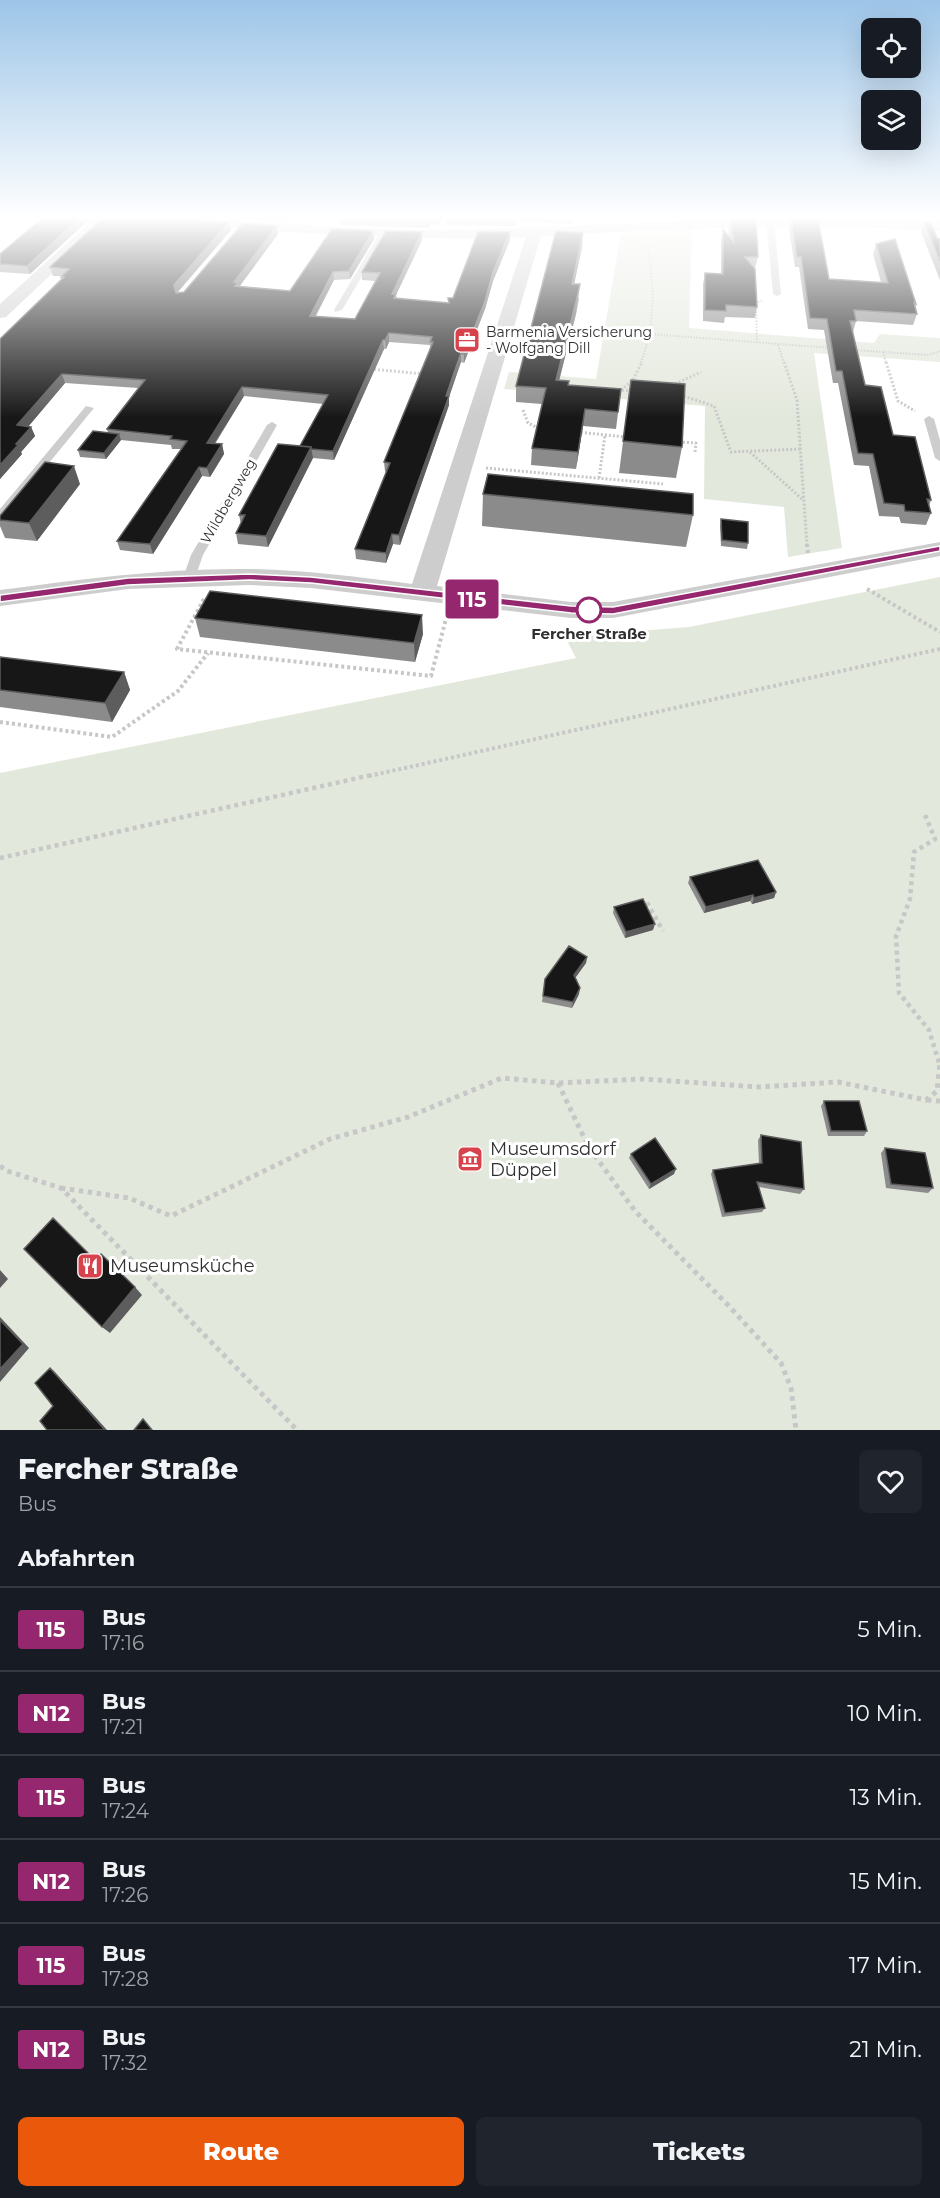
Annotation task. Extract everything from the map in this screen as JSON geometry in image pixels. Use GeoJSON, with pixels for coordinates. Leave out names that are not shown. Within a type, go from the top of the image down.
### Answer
{"type":"FeatureCollection","features":[{"type":"Feature","properties":{"kind":"street"},"geometry":{"type":"LineString","coordinates":[[0,313],[32,284]]}},
{"type":"Feature","properties":{"kind":"street"},"geometry":{"type":"LineString","coordinates":[[422,593],[519,284]]}},
{"type":"Feature","properties":{"kind":"street"},"geometry":{"type":"LineString","coordinates":[[0,598],[128,581],[198,586],[249,577],[311,580],[571,610],[613,610],[940,549]]}},
{"type":"Feature","properties":{"kind":"lane"},"geometry":{"type":"LineString","coordinates":[[338,310],[354,284]]}},
{"type":"Feature","properties":{"kind":"lane"},"geometry":{"type":"LineString","coordinates":[[776,284],[777,294]]}},
{"type":"Feature","properties":{"kind":"lane"},"geometry":{"type":"LineString","coordinates":[[0,516],[89,408]]}},
{"type":"Feature","properties":{"kind":"lane"},"geometry":{"type":"LineString","coordinates":[[929,419],[940,458]]}},
{"type":"Feature","properties":{"kind":"lane","name":"Wildbergweg"},"geometry":{"type":"LineString","coordinates":[[198,586],[197,555],[272,425]]}},
{"type":"Feature","properties":{"kind":"path"},"geometry":{"type":"LineString","coordinates":[[621,390],[630,386],[635,379],[650,334],[652,284]]}},
{"type":"Feature","properties":{"kind":"path"},"geometry":{"type":"LineString","coordinates":[[757,343],[756,303],[777,294]]}},
{"type":"Feature","properties":{"kind":"path"},"geometry":{"type":"LineString","coordinates":[[650,334],[837,349]]}},
{"type":"Feature","properties":{"kind":"path"},"geometry":{"type":"LineString","coordinates":[[778,345],[797,400],[808,558]]}},
{"type":"Feature","properties":{"kind":"path"},"geometry":{"type":"LineString","coordinates":[[848,349],[928,355],[940,351]]}},
{"type":"Feature","properties":{"kind":"path"},"geometry":{"type":"LineString","coordinates":[[883,352],[898,401],[929,419]]}},
{"type":"Feature","properties":{"kind":"path"},"geometry":{"type":"LineString","coordinates":[[369,369],[429,374]]}},
{"type":"Feature","properties":{"kind":"path"},"geometry":{"type":"LineString","coordinates":[[672,385],[701,372]]}},
{"type":"Feature","properties":{"kind":"path"},"geometry":{"type":"LineString","coordinates":[[609,389],[642,392]]}},
{"type":"Feature","properties":{"kind":"path"},"geometry":{"type":"LineString","coordinates":[[675,395],[686,396],[714,406],[730,452],[801,449]]}},
{"type":"Feature","properties":{"kind":"path"},"geometry":{"type":"LineString","coordinates":[[523,410],[531,426],[548,430]]}},
{"type":"Feature","properties":{"kind":"path"},"geometry":{"type":"LineString","coordinates":[[571,432],[628,437]]}},
{"type":"Feature","properties":{"kind":"path"},"geometry":{"type":"LineString","coordinates":[[599,478],[605,435]]}},
{"type":"Feature","properties":{"kind":"path"},"geometry":{"type":"LineString","coordinates":[[673,441],[696,443],[695,452]]}},
{"type":"Feature","properties":{"kind":"path"},"geometry":{"type":"LineString","coordinates":[[750,452],[803,500]]}},
{"type":"Feature","properties":{"kind":"path"},"geometry":{"type":"LineString","coordinates":[[477,467],[663,484]]}},
{"type":"Feature","properties":{"kind":"path"},"geometry":{"type":"LineString","coordinates":[[198,586],[177,649],[431,676],[448,611]]}},
{"type":"Feature","properties":{"kind":"path"},"geometry":{"type":"LineString","coordinates":[[867,589],[940,632]]}},
{"type":"Feature","properties":{"kind":"path"},"geometry":{"type":"LineString","coordinates":[[0,858],[940,649]]}},
{"type":"Feature","properties":{"kind":"path"},"geometry":{"type":"LineString","coordinates":[[0,722],[112,737],[178,691],[208,652]]}},
{"type":"Feature","properties":{"kind":"path"},"geometry":{"type":"LineString","coordinates":[[925,815],[935,839],[914,852],[910,899],[896,936],[899,993],[929,1030],[940,1064],[937,1091],[926,1100]]}},
{"type":"Feature","properties":{"kind":"path"},"geometry":{"type":"LineString","coordinates":[[630,906],[646,901],[663,931]]}},
{"type":"Feature","properties":{"kind":"path"},"geometry":{"type":"LineString","coordinates":[[0,1166],[7,1172],[61,1188],[129,1198],[171,1216],[330,1139],[408,1116],[502,1078],[558,1083],[643,1079],[759,1087],[838,1082],[940,1101]]}},
{"type":"Feature","properties":{"kind":"path"},"geometry":{"type":"LineString","coordinates":[[558,1083],[588,1146],[635,1211],[729,1305],[781,1363],[792,1388],[796,1430]]}},
{"type":"Feature","properties":{"kind":"path"},"geometry":{"type":"LineString","coordinates":[[61,1188],[297,1430]]}},
{"type":"Feature","properties":{"kind":"shaded area"},"geometry":{"type":"Polygon","coordinates":[[[612,284],[690,284],[689,328],[874,343],[880,334],[940,338],[940,362],[814,353],[842,548],[788,557],[784,507],[704,499],[705,406],[504,389],[509,372],[596,379],[612,284]]]}},
{"type":"Feature","properties":{"kind":"shaded area","name":"Museumsdorf Düppel"},"geometry":{"type":"Polygon","coordinates":[[[940,577],[940,1430],[0,1430],[0,773],[576,658],[561,629],[625,632],[689,627],[940,577]]]}},
{"type":"Feature","properties":{"kind":"building"},"geometry":{"type":"Polygon","coordinates":[[[57,284],[175,284],[176,293],[184,292],[191,284],[237,284],[235,286],[290,291],[295,284],[327,284],[310,316],[355,319],[374,284],[397,284],[392,294],[396,294],[394,298],[449,303],[448,298],[453,298],[458,284],[490,284],[464,354],[461,353],[446,396],[449,396],[399,535],[392,534],[386,553],[355,549],[390,463],[384,462],[433,342],[430,342],[432,337],[389,333],[383,340],[333,451],[300,446],[328,395],[242,387],[207,443],[222,444],[207,468],[199,467],[150,544],[117,541],[187,441],[170,439],[172,436],[107,429],[145,380],[62,374],[17,425],[31,427],[0,465],[0,339],[57,284]]]}},
{"type":"Feature","properties":{"kind":"building"},"geometry":{"type":"Polygon","coordinates":[[[542,284],[580,284],[556,380],[569,381],[568,385],[621,389],[618,412],[585,409],[578,452],[532,448],[546,388],[516,386],[542,284]]]}},
{"type":"Feature","properties":{"kind":"building"},"geometry":{"type":"Polygon","coordinates":[[[705,284],[756,284],[757,307],[726,305],[726,311],[705,310],[705,284]]]}},
{"type":"Feature","properties":{"kind":"building"},"geometry":{"type":"Polygon","coordinates":[[[805,284],[909,284],[917,314],[854,310],[856,321],[850,321],[865,385],[881,387],[893,435],[915,437],[931,500],[927,499],[931,513],[905,511],[904,505],[884,503],[873,454],[858,453],[842,371],[836,371],[827,319],[810,318],[805,284]]]}},
{"type":"Feature","properties":{"kind":"building"},"geometry":{"type":"Polygon","coordinates":[[[631,380],[685,384],[682,447],[623,441],[631,380]]]}},
{"type":"Feature","properties":{"kind":"building"},"geometry":{"type":"Polygon","coordinates":[[[93,431],[119,434],[104,453],[78,450],[93,431]]]}},
{"type":"Feature","properties":{"kind":"building"},"geometry":{"type":"Polygon","coordinates":[[[278,444],[311,447],[266,536],[236,533],[245,515],[239,515],[278,444]]]}},
{"type":"Feature","properties":{"kind":"building"},"geometry":{"type":"Polygon","coordinates":[[[45,462],[74,466],[29,523],[0,520],[0,516],[45,462]]]}},
{"type":"Feature","properties":{"kind":"building"},"geometry":{"type":"Polygon","coordinates":[[[488,474],[693,494],[693,515],[483,494],[488,474]]]}},
{"type":"Feature","properties":{"kind":"building"},"geometry":{"type":"Polygon","coordinates":[[[721,519],[748,522],[748,543],[722,540],[721,519]]]}},
{"type":"Feature","properties":{"kind":"building"},"geometry":{"type":"Polygon","coordinates":[[[210,591],[422,615],[414,643],[195,618],[210,591]]]}},
{"type":"Feature","properties":{"kind":"building"},"geometry":{"type":"Polygon","coordinates":[[[0,657],[124,672],[105,703],[0,690],[0,657]]]}},
{"type":"Feature","properties":{"kind":"building"},"geometry":{"type":"Polygon","coordinates":[[[758,860],[776,892],[754,898],[753,895],[706,907],[690,877],[758,860]]]}},
{"type":"Feature","properties":{"kind":"building"},"geometry":{"type":"Polygon","coordinates":[[[643,899],[655,924],[626,932],[614,907],[643,899]]]}},
{"type":"Feature","properties":{"kind":"building"},"geometry":{"type":"Polygon","coordinates":[[[569,946],[587,957],[574,975],[580,988],[573,1002],[543,996],[545,979],[569,946]]]}},
{"type":"Feature","properties":{"kind":"building"},"geometry":{"type":"Polygon","coordinates":[[[824,1101],[859,1101],[867,1131],[831,1131],[824,1101]]]}},
{"type":"Feature","properties":{"kind":"building"},"geometry":{"type":"Polygon","coordinates":[[[761,1135],[801,1142],[804,1189],[757,1182],[765,1208],[725,1213],[713,1170],[762,1163],[761,1135]]]}},
{"type":"Feature","properties":{"kind":"building"},"geometry":{"type":"Polygon","coordinates":[[[655,1138],[676,1169],[651,1184],[631,1154],[655,1138]]]}},
{"type":"Feature","properties":{"kind":"building"},"geometry":{"type":"Polygon","coordinates":[[[885,1148],[925,1153],[933,1188],[891,1184],[885,1148]]]}},
{"type":"Feature","properties":{"kind":"building"},"geometry":{"type":"Polygon","coordinates":[[[53,1218],[95,1260],[101,1254],[135,1287],[102,1327],[24,1249],[53,1218]]]}},
{"type":"Feature","properties":{"kind":"building"},"geometry":{"type":"Polygon","coordinates":[[[0,1320],[23,1344],[0,1369],[0,1320]]]}},
{"type":"Feature","properties":{"kind":"building"},"geometry":{"type":"Polygon","coordinates":[[[50,1368],[105,1430],[47,1430],[40,1421],[53,1406],[35,1383],[50,1368]]]}},
{"type":"Feature","properties":{"kind":"building"},"geometry":{"type":"Polygon","coordinates":[[[143,1419],[152,1430],[134,1430],[143,1419]]]}},
{"type":"Feature","properties":{"kind":"bus line","name":"115"},"geometry":{"type":"LineString","coordinates":[[0,598],[128,581],[249,577],[311,580],[571,610],[613,610],[833,571],[940,549]]}},
{"type":"Feature","properties":{"kind":"place","name":"Barmenia Versicherung - Wolfgang Dill"},"geometry":{"type":"Point","coordinates":[467,340]}},
{"type":"Feature","properties":{"kind":"place","name":"Fercher Straße"},"geometry":{"type":"Point","coordinates":[589,610]}},
{"type":"Feature","properties":{"kind":"place","name":"Museumsdorf Düppel"},"geometry":{"type":"Point","coordinates":[470,1159]}},
{"type":"Feature","properties":{"kind":"place","name":"Museumsküche"},"geometry":{"type":"Point","coordinates":[90,1266]}}]}
